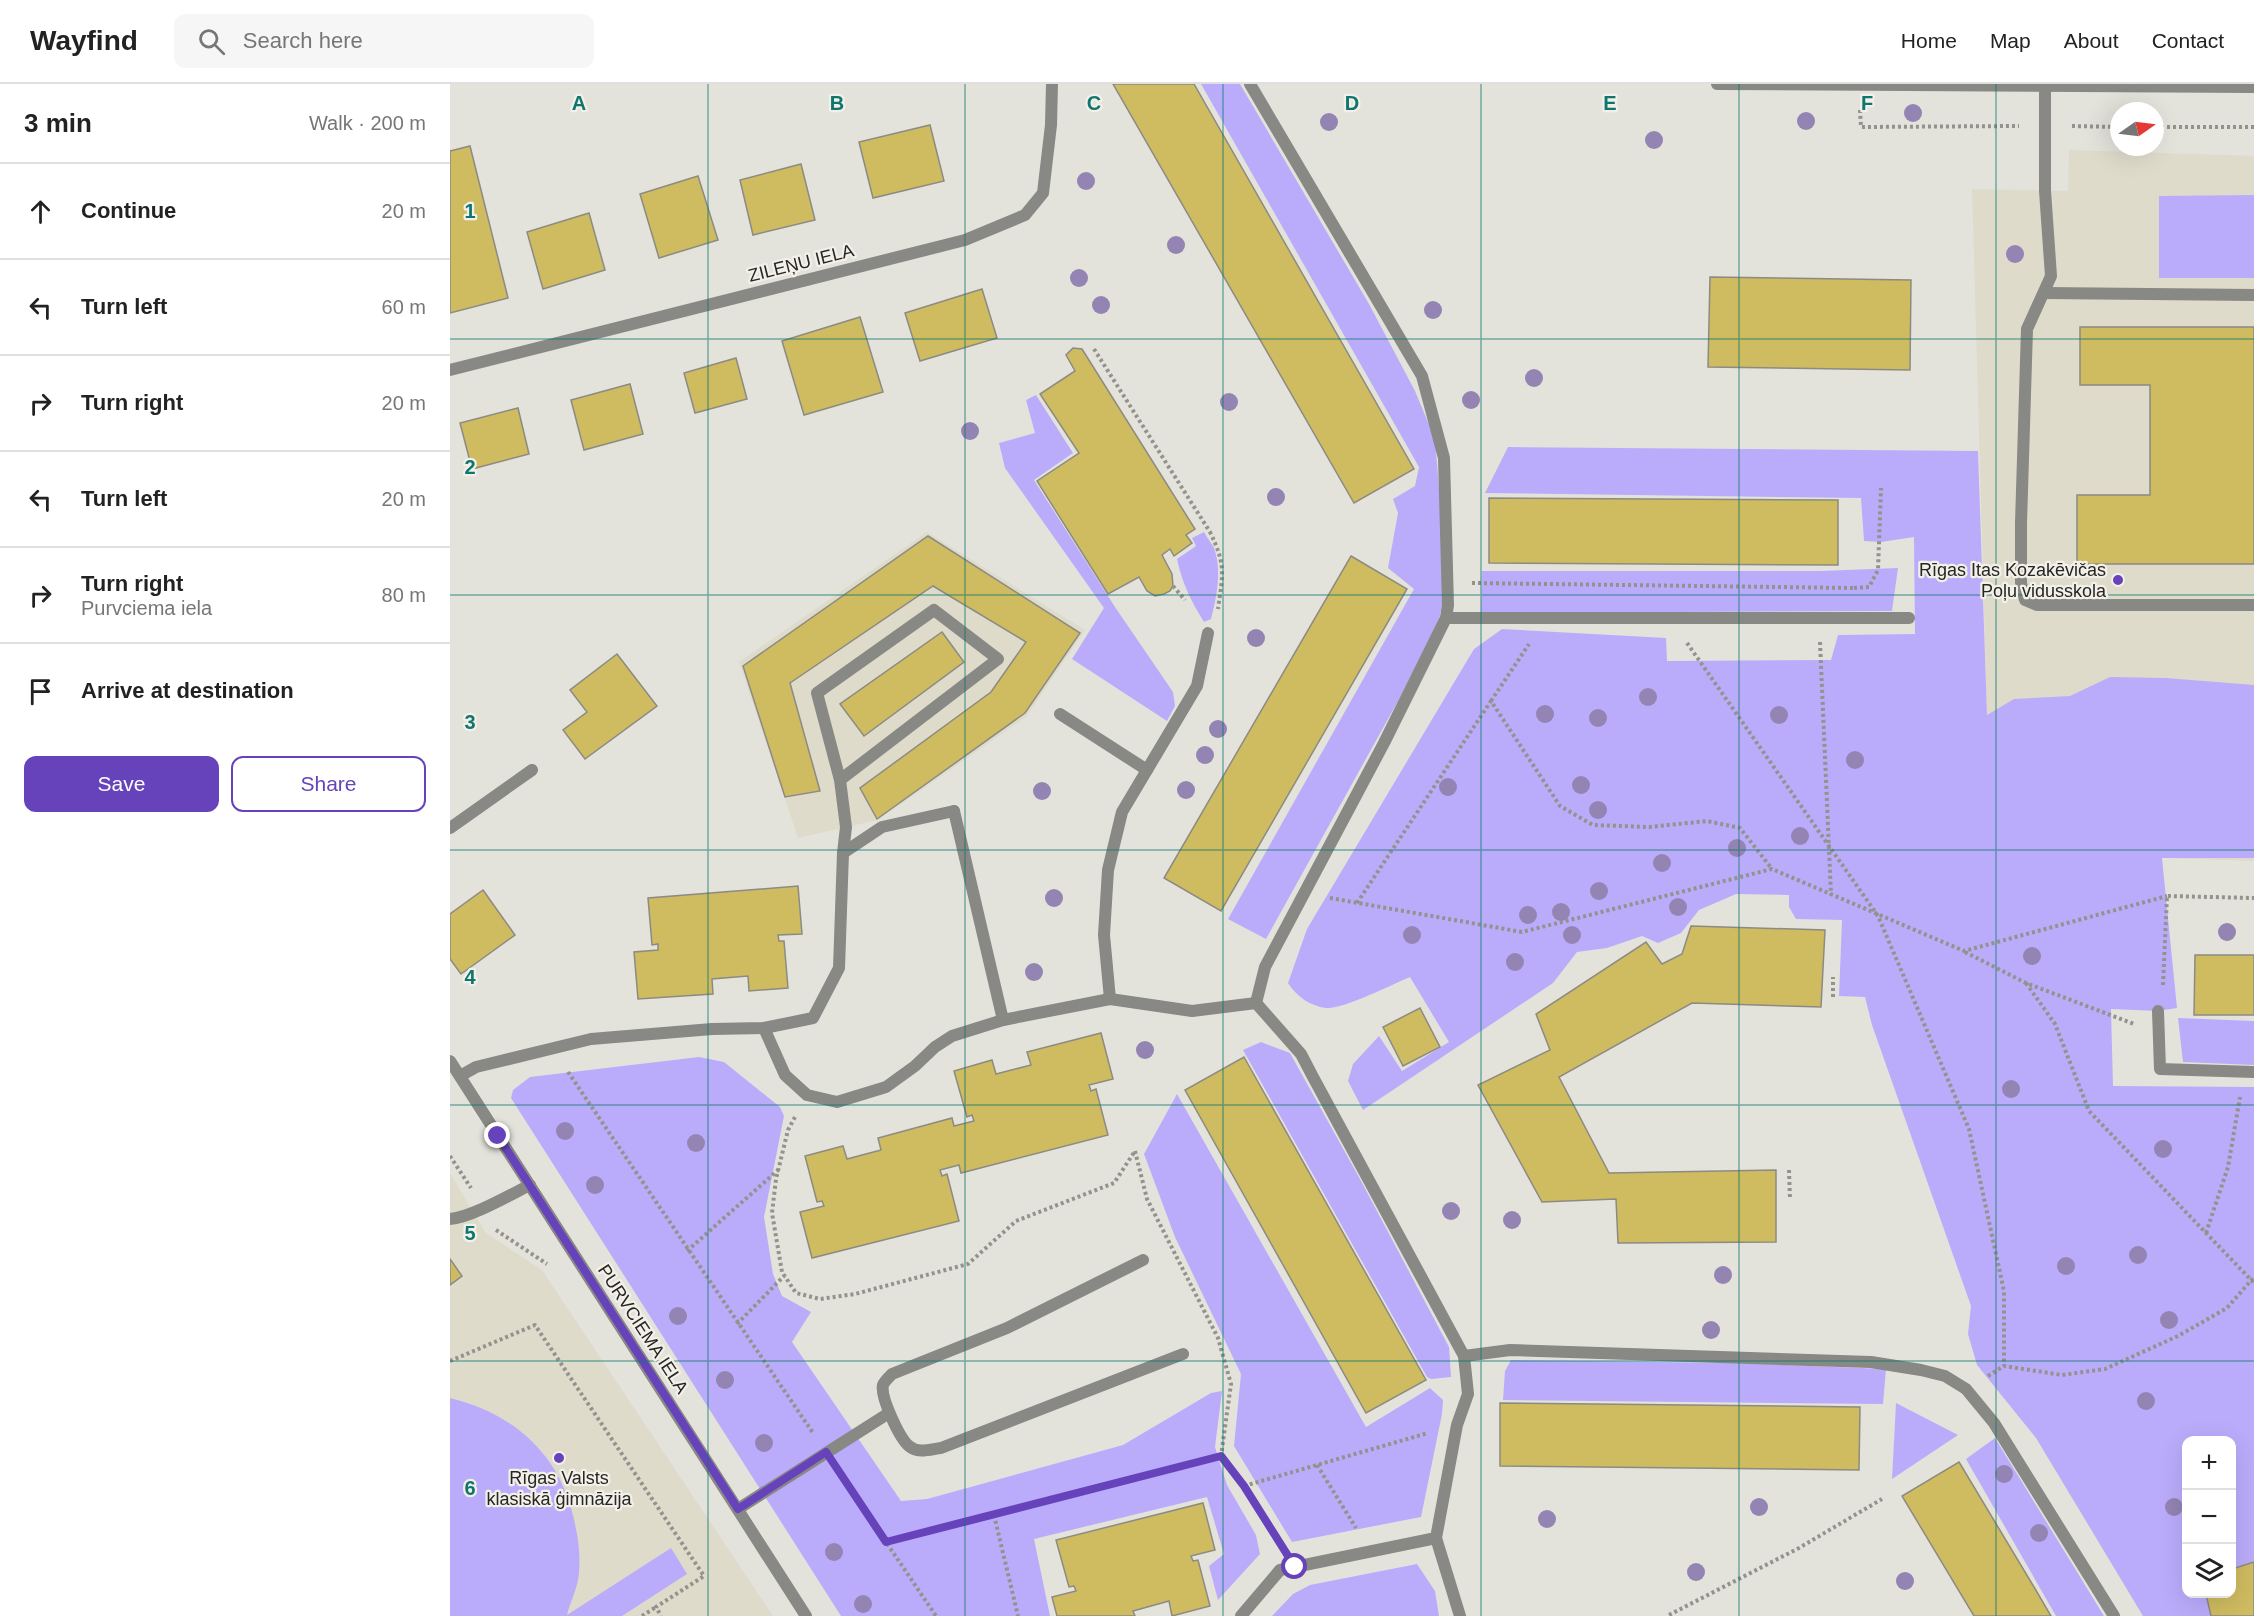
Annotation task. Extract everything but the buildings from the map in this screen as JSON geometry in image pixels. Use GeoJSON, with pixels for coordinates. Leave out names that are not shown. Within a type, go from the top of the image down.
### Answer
{"type":"FeatureCollection","features":[{"type":"Feature","properties":{"kind":"street","name":"ZILEŅU IELA"},"geometry":{"type":"LineString","coordinates":[[450,370],[965,240],[1024,215],[1043,193],[1051,125],[1052,84]]}},
{"type":"Feature","properties":{"kind":"street"},"geometry":{"type":"LineString","coordinates":[[1250,84],[1422,376],[1444,458],[1448,583],[1446,618],[1384,743],[1265,968],[1256,1004]]}},
{"type":"Feature","properties":{"kind":"street"},"geometry":{"type":"LineString","coordinates":[[1717,84],[2254,87]]}},
{"type":"Feature","properties":{"kind":"street"},"geometry":{"type":"LineString","coordinates":[[2045,86],[2045,191],[2051,276],[2027,329],[2021,533],[2021,583],[2025,600],[2037,605],[2254,605]]}},
{"type":"Feature","properties":{"kind":"street"},"geometry":{"type":"LineString","coordinates":[[2043,293],[2254,295]]}},
{"type":"Feature","properties":{"kind":"street"},"geometry":{"type":"LineString","coordinates":[[459,1076],[476,1067],[591,1039],[712,1029],[764,1028],[813,1018],[839,968],[846,827],[840,780],[817,693],[934,610],[998,659],[840,780]]}},
{"type":"Feature","properties":{"kind":"street"},"geometry":{"type":"LineString","coordinates":[[1446,618],[1909,618]]}},
{"type":"Feature","properties":{"kind":"street"},"geometry":{"type":"LineString","coordinates":[[1110,999],[1104,935],[1108,870],[1122,812],[1197,686],[1208,633]]}},
{"type":"Feature","properties":{"kind":"street"},"geometry":{"type":"LineString","coordinates":[[1060,714],[1147,770]]}},
{"type":"Feature","properties":{"kind":"street"},"geometry":{"type":"LineString","coordinates":[[450,828],[532,770]]}},
{"type":"Feature","properties":{"kind":"street"},"geometry":{"type":"LineString","coordinates":[[843,853],[882,827],[954,811],[1003,1020]]}},
{"type":"Feature","properties":{"kind":"street"},"geometry":{"type":"LineString","coordinates":[[764,1028],[785,1075],[807,1095],[837,1102],[886,1087],[952,1036],[1003,1020],[1110,999],[1192,1011],[1256,1004]]}},
{"type":"Feature","properties":{"kind":"street"},"geometry":{"type":"LineString","coordinates":[[1256,1004],[1301,1054],[1464,1356],[1468,1394],[1457,1425],[1436,1538],[1460,1616]]}},
{"type":"Feature","properties":{"kind":"street"},"geometry":{"type":"LineString","coordinates":[[2158,1011],[2160,1069],[2249,1071]]}},
{"type":"Feature","properties":{"kind":"street","name":"PURVCIEMA IELA"},"geometry":{"type":"LineString","coordinates":[[450,1061],[806,1616]]}},
{"type":"Feature","properties":{"kind":"street"},"geometry":{"type":"LineString","coordinates":[[450,1219],[475,1212],[530,1185]]}},
{"type":"Feature","properties":{"kind":"street"},"geometry":{"type":"LineString","coordinates":[[1143,1260],[1007,1328],[892,1374],[883,1385],[883,1398],[889,1413],[908,1446],[920,1451],[941,1448],[1183,1354]]}},
{"type":"Feature","properties":{"kind":"street"},"geometry":{"type":"LineString","coordinates":[[1464,1356],[1510,1350],[1871,1362],[1945,1376],[1966,1389],[1994,1423],[2114,1616]]}},
{"type":"Feature","properties":{"kind":"street"},"geometry":{"type":"LineString","coordinates":[[738,1509],[889,1413]]}},
{"type":"Feature","properties":{"kind":"street"},"geometry":{"type":"LineString","coordinates":[[1241,1616],[1280,1570],[1436,1538]]}},
{"type":"Feature","properties":{"kind":"path"},"geometry":{"type":"LineString","coordinates":[[1861,127],[2110,127]]}},
{"type":"Feature","properties":{"kind":"path"},"geometry":{"type":"LineString","coordinates":[[2164,127],[2254,127]]}},
{"type":"Feature","properties":{"kind":"path"},"geometry":{"type":"LineString","coordinates":[[1094,349],[1210,532],[1222,556],[1223,577],[1218,609],[1208,633]]}},
{"type":"Feature","properties":{"kind":"path"},"geometry":{"type":"LineString","coordinates":[[1448,583],[1869,587],[1878,570],[1881,488]]}},
{"type":"Feature","properties":{"kind":"path"},"geometry":{"type":"LineString","coordinates":[[1173,585],[1185,600]]}},
{"type":"Feature","properties":{"kind":"path"},"geometry":{"type":"LineString","coordinates":[[1854,588],[1854,618]]}},
{"type":"Feature","properties":{"kind":"path"},"geometry":{"type":"LineString","coordinates":[[1357,903],[1531,642],[1534,618]]}},
{"type":"Feature","properties":{"kind":"path"},"geometry":{"type":"LineString","coordinates":[[1670,618],[1878,916],[1969,1129],[2004,1291],[2004,1366]]}},
{"type":"Feature","properties":{"kind":"path"},"geometry":{"type":"LineString","coordinates":[[1819,618],[1831,895]]}},
{"type":"Feature","properties":{"kind":"path"},"geometry":{"type":"LineString","coordinates":[[1491,701],[1560,806],[1593,825],[1649,827],[1707,821],[1740,828],[1772,869],[1964,951],[2026,983],[2158,1033]]}},
{"type":"Feature","properties":{"kind":"path"},"geometry":{"type":"LineString","coordinates":[[1304,894],[1522,932],[1772,869]]}},
{"type":"Feature","properties":{"kind":"path"},"geometry":{"type":"LineString","coordinates":[[1964,951],[2167,896],[2254,898]]}},
{"type":"Feature","properties":{"kind":"path"},"geometry":{"type":"LineString","coordinates":[[2158,1011],[2163,992],[2167,896]]}},
{"type":"Feature","properties":{"kind":"path"},"geometry":{"type":"LineString","coordinates":[[1833,977],[1833,997]]}},
{"type":"Feature","properties":{"kind":"path"},"geometry":{"type":"LineString","coordinates":[[1966,1389],[2004,1366],[2062,1375],[2105,1369],[2178,1336],[2227,1308],[2253,1280],[2089,1111],[2055,1024],[2026,983]]}},
{"type":"Feature","properties":{"kind":"path"},"geometry":{"type":"LineString","coordinates":[[552,1047],[687,1251],[936,1616]]}},
{"type":"Feature","properties":{"kind":"path"},"geometry":{"type":"LineString","coordinates":[[2206,1233],[2228,1167],[2249,1071]]}},
{"type":"Feature","properties":{"kind":"path"},"geometry":{"type":"LineString","coordinates":[[807,1095],[788,1130],[778,1170],[772,1214],[784,1276],[796,1293],[820,1299],[855,1294],[968,1264],[1016,1221],[1114,1183],[1135,1151],[1147,1199],[1218,1338],[1231,1384],[1221,1456],[1244,1486],[1295,1567]]}},
{"type":"Feature","properties":{"kind":"path"},"geometry":{"type":"LineString","coordinates":[[687,1251],[778,1170]]}},
{"type":"Feature","properties":{"kind":"path"},"geometry":{"type":"LineString","coordinates":[[1789,1170],[1790,1198]]}},
{"type":"Feature","properties":{"kind":"path"},"geometry":{"type":"LineString","coordinates":[[737,1324],[784,1276]]}},
{"type":"Feature","properties":{"kind":"path"},"geometry":{"type":"LineString","coordinates":[[450,1361],[535,1325],[704,1576],[642,1616]]}},
{"type":"Feature","properties":{"kind":"path"},"geometry":{"type":"LineString","coordinates":[[1244,1486],[1457,1425]]}},
{"type":"Feature","properties":{"kind":"path"},"geometry":{"type":"LineString","coordinates":[[886,1542],[1221,1456]]}},
{"type":"Feature","properties":{"kind":"path"},"geometry":{"type":"LineString","coordinates":[[1317,1465],[1369,1552]]}},
{"type":"Feature","properties":{"kind":"path"},"geometry":{"type":"LineString","coordinates":[[1669,1615],[1799,1548],[1882,1499]]}},
{"type":"Feature","properties":{"kind":"path"},"geometry":{"type":"LineString","coordinates":[[994,1515],[1018,1616]]}},
{"type":"Feature","properties":{"kind":"path"},"geometry":{"type":"LineString","coordinates":[[656,1607],[662,1616]]}},
{"type":"Feature","properties":{"kind":"shaded area"},"geometry":{"type":"Polygon","coordinates":[[[1201,84],[1240,84],[1369,304],[1415,391],[1435,439],[1441,512],[1444,595],[1439,620],[1398,701],[1266,939],[1228,919],[1414,589],[1388,568],[1398,513],[1393,499],[1415,486],[1419,467],[1201,84]]]}},
{"type":"Feature","properties":{"kind":"shaded area","name":"Rīgas Itas Kozakēvičas Poļu vidusskola"},"geometry":{"type":"Polygon","coordinates":[[[2069,150],[2110,151],[2110,156],[2164,156],[2164,153],[2254,156],[2254,861],[2162,858],[1987,715],[1972,189],[2068,191],[2069,150]]]}},
{"type":"Feature","properties":{"kind":"shaded area"},"geometry":{"type":"Polygon","coordinates":[[[2254,195],[2254,278],[2159,278],[2159,196],[2254,195]]]}},
{"type":"Feature","properties":{"kind":"shaded area"},"geometry":{"type":"Polygon","coordinates":[[[1036,395],[1073,453],[1034,480],[1115,607],[1173,692],[1175,706],[1167,721],[1072,659],[1104,608],[1005,468],[999,443],[1035,433],[1026,400],[1036,395]]]}},
{"type":"Feature","properties":{"kind":"shaded area"},"geometry":{"type":"Polygon","coordinates":[[[1508,447],[1978,451],[1987,715],[2014,699],[2070,696],[2110,677],[2166,678],[2254,685],[2254,858],[2162,858],[2177,1008],[2158,1011],[2111,1009],[2113,1086],[2254,1087],[2254,1562],[2252,1564],[2236,1568],[2236,1436],[2182,1436],[2182,1598],[2207,1598],[2211,1616],[2143,1616],[2036,1438],[1977,1365],[1968,1334],[1971,1306],[1872,1025],[1865,997],[1839,996],[1842,920],[1796,919],[1789,907],[1789,895],[1736,894],[1699,910],[1681,933],[1658,943],[1642,936],[1607,948],[1577,952],[1553,983],[1363,1110],[1348,1081],[1353,1064],[1379,1036],[1402,1071],[1449,1042],[1410,977],[1334,1008],[1314,1005],[1304,1000],[1288,983],[1307,929],[1474,649],[1502,629],[1666,638],[1667,661],[1831,660],[1838,635],[1915,634],[1914,537],[1881,542],[1864,541],[1861,498],[1485,493],[1508,447]]]}},
{"type":"Feature","properties":{"kind":"shaded area"},"geometry":{"type":"Polygon","coordinates":[[[927,532],[1085,630],[1026,717],[878,820],[798,838],[739,662],[927,532]]]}},
{"type":"Feature","properties":{"kind":"shaded area"},"geometry":{"type":"Polygon","coordinates":[[[1204,532],[1214,548],[1218,574],[1217,593],[1211,619],[1204,622],[1188,592],[1177,559],[1196,546],[1192,538],[1204,532]]]}},
{"type":"Feature","properties":{"kind":"shaded area"},"geometry":{"type":"Polygon","coordinates":[[[1898,568],[1892,611],[1481,613],[1482,571],[1820,571],[1898,568]]]}},
{"type":"Feature","properties":{"kind":"shaded area"},"geometry":{"type":"Polygon","coordinates":[[[2178,1018],[2254,1021],[2254,1065],[2183,1062],[2178,1018]]]}},
{"type":"Feature","properties":{"kind":"shaded area"},"geometry":{"type":"Polygon","coordinates":[[[1261,1042],[1290,1053],[1449,1347],[1451,1377],[1431,1379],[1427,1377],[1243,1050],[1261,1042]]]}},
{"type":"Feature","properties":{"kind":"shaded area"},"geometry":{"type":"Polygon","coordinates":[[[699,1057],[724,1062],[780,1107],[784,1116],[764,1217],[773,1274],[782,1296],[811,1312],[792,1342],[901,1501],[927,1499],[1123,1445],[1211,1393],[1222,1391],[1215,1447],[1227,1485],[1256,1535],[1260,1554],[1218,1600],[1209,1566],[1224,1554],[1207,1497],[1034,1539],[1050,1616],[841,1616],[511,1098],[513,1090],[530,1077],[699,1057]]]}},
{"type":"Feature","properties":{"kind":"shaded area"},"geometry":{"type":"Polygon","coordinates":[[[1177,1094],[1366,1427],[1430,1388],[1443,1400],[1421,1517],[1292,1542],[1234,1446],[1241,1374],[1175,1237],[1144,1154],[1177,1094]]]}},
{"type":"Feature","properties":{"kind":"shaded area","name":"Rīgas Valsts klasiskā ģimnāzija"},"geometry":{"type":"Polygon","coordinates":[[[450,1173],[486,1233],[542,1270],[773,1616],[450,1616],[450,1173]]]}},
{"type":"Feature","properties":{"kind":"shaded area"},"geometry":{"type":"Polygon","coordinates":[[[1511,1360],[1737,1363],[1886,1369],[1883,1404],[1503,1400],[1505,1371],[1511,1360]]]}},
{"type":"Feature","properties":{"kind":"shaded area"},"geometry":{"type":"Polygon","coordinates":[[[450,1398],[474,1405],[515,1427],[547,1459],[559,1478],[569,1500],[579,1552],[578,1580],[567,1615],[671,1548],[687,1574],[622,1616],[450,1616],[450,1398]]]}},
{"type":"Feature","properties":{"kind":"shaded area"},"geometry":{"type":"Polygon","coordinates":[[[1896,1403],[1958,1435],[1892,1479],[1896,1403]]]}},
{"type":"Feature","properties":{"kind":"shaded area"},"geometry":{"type":"Polygon","coordinates":[[[1995,1438],[2104,1616],[2056,1616],[1966,1459],[1995,1438]]]}},
{"type":"Feature","properties":{"kind":"shaded area"},"geometry":{"type":"Polygon","coordinates":[[[1417,1564],[1435,1591],[1439,1616],[1272,1616],[1293,1594],[1310,1585],[1417,1564]]]}},
{"type":"Feature","properties":{"kind":"place","name":"Rīgas Itas Kozakēvičas Poļu vidusskola"},"geometry":{"type":"Point","coordinates":[2118,580]}},
{"type":"Feature","properties":{"kind":"place","name":"Rīgas Valsts klasiskā ģimnāzija"},"geometry":{"type":"Point","coordinates":[559,1458]}},
{"type":"Feature","properties":{"kind":"route"},"geometry":{"type":"LineString","coordinates":[[498,1136],[738,1509],[826,1452],[886,1542],[1221,1456],[1244,1486],[1295,1567]]}}]}
